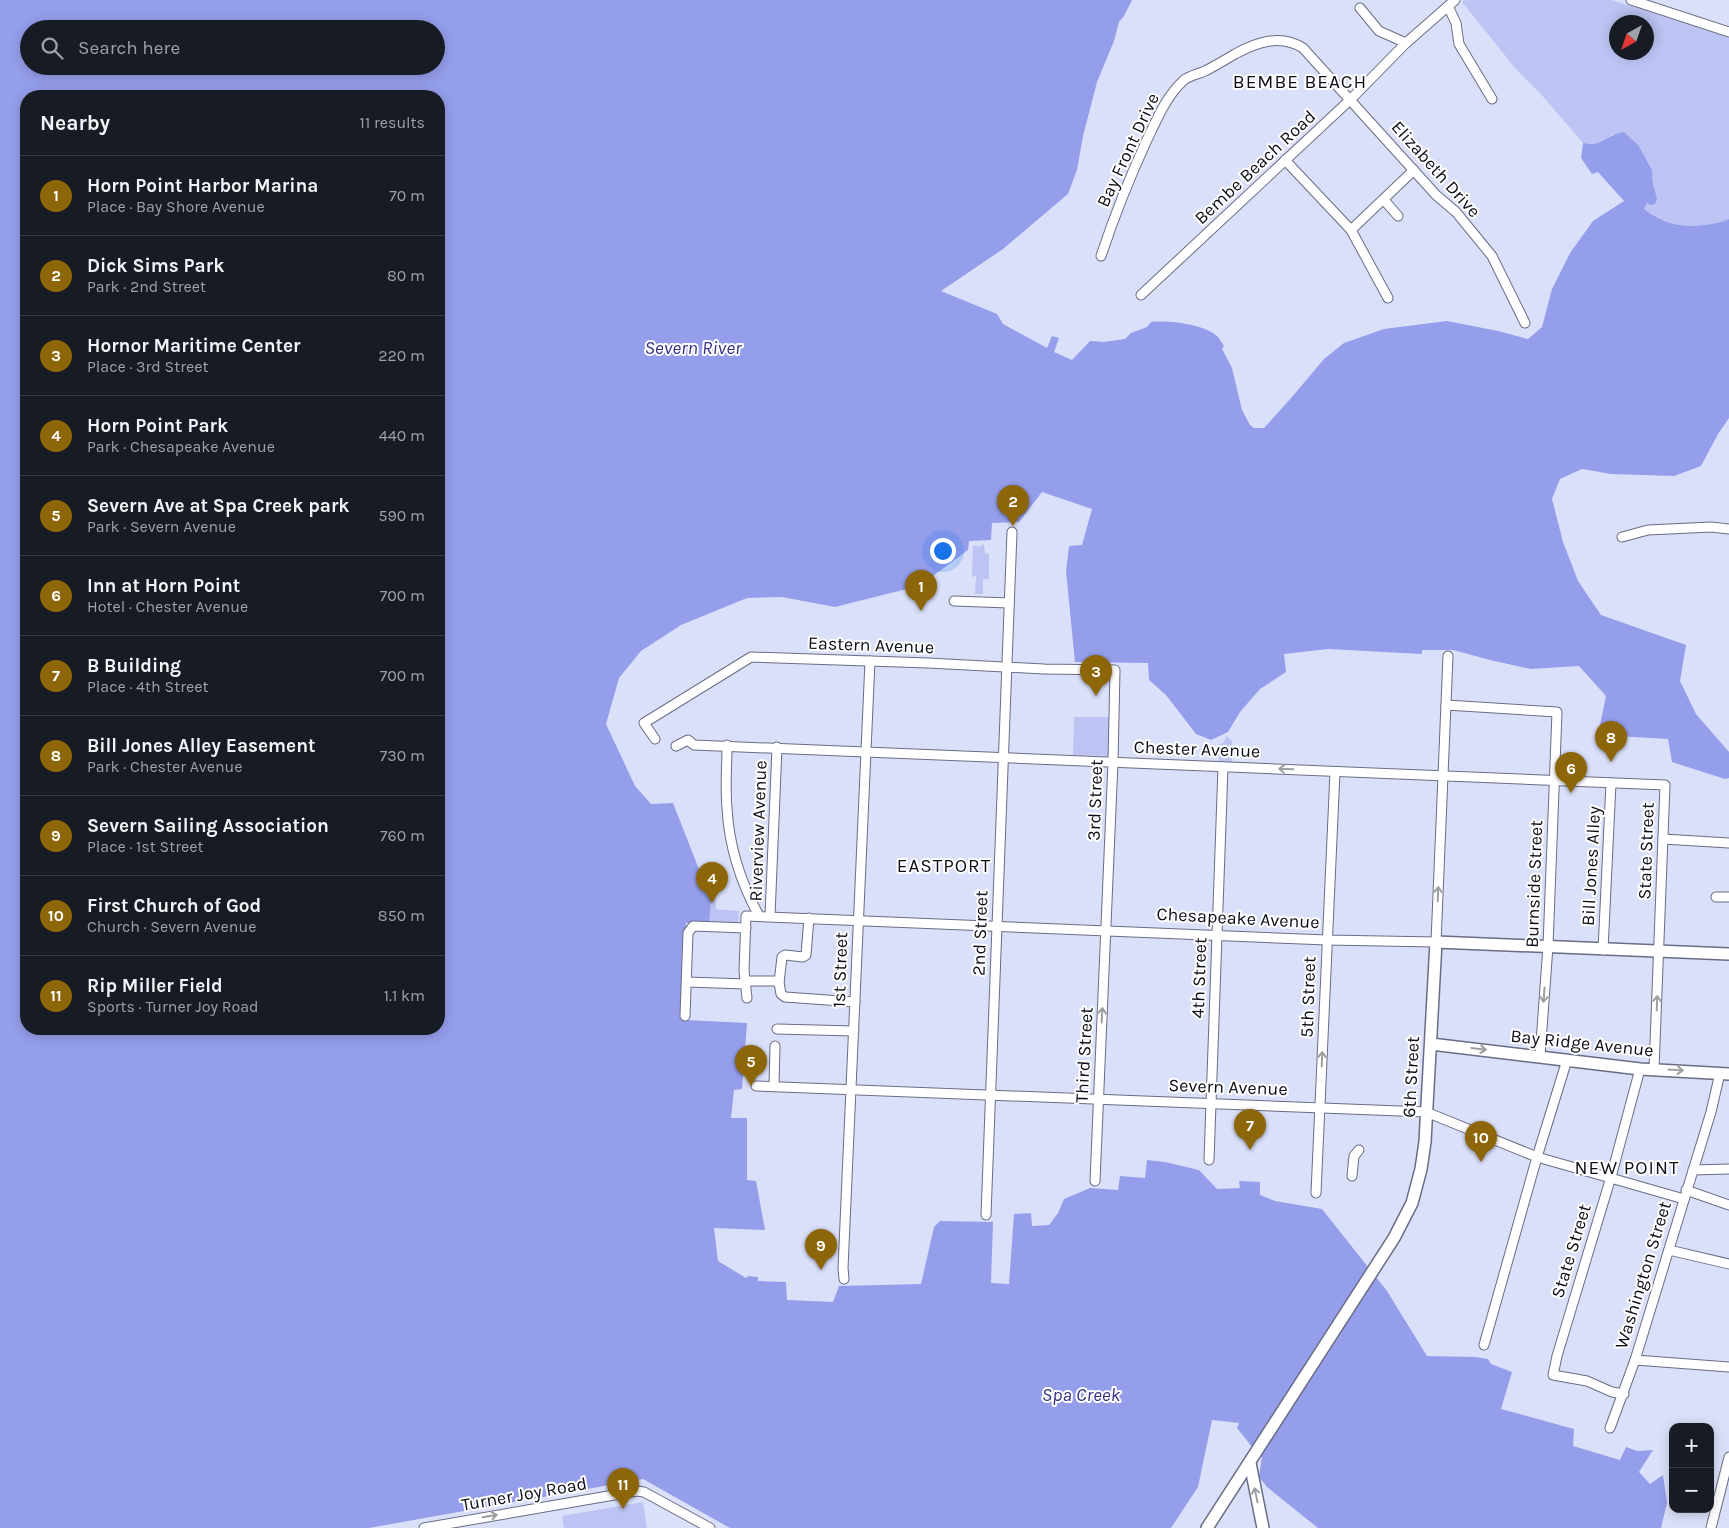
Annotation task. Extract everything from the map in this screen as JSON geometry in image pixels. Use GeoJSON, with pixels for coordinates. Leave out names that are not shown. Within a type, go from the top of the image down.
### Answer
{"type":"FeatureCollection","features":[{"type":"Feature","properties":{"kind":"main road","name":"Chesapeake Avenue"},"geometry":{"type":"LineString","coordinates":[[1436,942],[1729,954]]}},
{"type":"Feature","properties":{"kind":"main road","name":"6th Street"},"geometry":{"type":"LineString","coordinates":[[1207,1528],[1324,1344],[1389,1247],[1412,1203],[1421,1169],[1425,1142],[1436,942]]}},
{"type":"Feature","properties":{"kind":"main road","name":"Bay Ridge Avenue"},"geometry":{"type":"LineString","coordinates":[[1431,1044],[1640,1069],[1725,1074]]}},
{"type":"Feature","properties":{"kind":"main road"},"geometry":{"type":"LineString","coordinates":[[1253,1458],[1263,1528]]}},
{"type":"Feature","properties":{"kind":"street"},"geometry":{"type":"LineString","coordinates":[[1631,0],[1729,32]]}},
{"type":"Feature","properties":{"kind":"street"},"geometry":{"type":"LineString","coordinates":[[1451,3],[1459,44],[1492,99]]}},
{"type":"Feature","properties":{"kind":"street","name":"Bembe Beach Road"},"geometry":{"type":"LineString","coordinates":[[1142,295],[1451,3]]}},
{"type":"Feature","properties":{"kind":"street"},"geometry":{"type":"LineString","coordinates":[[1360,8],[1379,31],[1406,44]]}},
{"type":"Feature","properties":{"kind":"street","name":"Bay Front Drive"},"geometry":{"type":"LineString","coordinates":[[1101,256],[1118,204],[1155,122],[1173,91],[1186,78],[1258,44],[1280,40],[1293,42],[1303,48],[1351,99]]}},
{"type":"Feature","properties":{"kind":"street","name":"Elizabeth Drive"},"geometry":{"type":"LineString","coordinates":[[1351,99],[1436,196],[1456,212],[1495,262],[1525,323]]}},
{"type":"Feature","properties":{"kind":"street"},"geometry":{"type":"LineString","coordinates":[[1285,160],[1351,230],[1388,298]]}},
{"type":"Feature","properties":{"kind":"street"},"geometry":{"type":"LineString","coordinates":[[1351,230],[1414,170]]}},
{"type":"Feature","properties":{"kind":"street"},"geometry":{"type":"LineString","coordinates":[[1384,200],[1398,216]]}},
{"type":"Feature","properties":{"kind":"street"},"geometry":{"type":"LineString","coordinates":[[1622,537],[1648,530],[1711,527],[1729,529]]}},
{"type":"Feature","properties":{"kind":"street","name":"2nd Street"},"geometry":{"type":"LineString","coordinates":[[986,1215],[1012,532]]}},
{"type":"Feature","properties":{"kind":"street"},"geometry":{"type":"LineString","coordinates":[[954,601],[1009,604]]}},
{"type":"Feature","properties":{"kind":"street","name":"6th Street"},"geometry":{"type":"LineString","coordinates":[[1436,942],[1448,656]]}},
{"type":"Feature","properties":{"kind":"street","name":"Eastern Avenue"},"geometry":{"type":"LineString","coordinates":[[655,739],[644,723],[751,657],[1044,669],[1115,670]]}},
{"type":"Feature","properties":{"kind":"street","name":"1st Street"},"geometry":{"type":"LineString","coordinates":[[844,1279],[870,661]]}},
{"type":"Feature","properties":{"kind":"street","name":"3rd Street"},"geometry":{"type":"LineString","coordinates":[[1106,930],[1114,762],[1115,670]]}},
{"type":"Feature","properties":{"kind":"street","name":"Burnside Street"},"geometry":{"type":"LineString","coordinates":[[1446,705],[1557,712],[1548,946],[1540,1056]]}},
{"type":"Feature","properties":{"kind":"street","name":"Chester Avenue"},"geometry":{"type":"LineString","coordinates":[[676,746],[688,740],[694,745],[1665,785]]}},
{"type":"Feature","properties":{"kind":"street"},"geometry":{"type":"LineString","coordinates":[[727,745],[727,809],[732,847],[741,877],[759,916]]}},
{"type":"Feature","properties":{"kind":"street","name":"Riverview Avenue"},"geometry":{"type":"LineString","coordinates":[[770,916],[778,747]]}},
{"type":"Feature","properties":{"kind":"street","name":"4th Street"},"geometry":{"type":"LineString","coordinates":[[1209,1160],[1223,767]]}},
{"type":"Feature","properties":{"kind":"street","name":"5th Street"},"geometry":{"type":"LineString","coordinates":[[1316,1193],[1335,772]]}},
{"type":"Feature","properties":{"kind":"street","name":"Bill Jones Alley"},"geometry":{"type":"LineString","coordinates":[[1603,950],[1611,783]]}},
{"type":"Feature","properties":{"kind":"street","name":"State Street"},"geometry":{"type":"LineString","coordinates":[[1654,1069],[1665,785]]}},
{"type":"Feature","properties":{"kind":"street"},"geometry":{"type":"LineString","coordinates":[[1663,840],[1729,842]]}},
{"type":"Feature","properties":{"kind":"street"},"geometry":{"type":"LineString","coordinates":[[1716,897],[1729,897]]}},
{"type":"Feature","properties":{"kind":"street","name":"Chesapeake Avenue"},"geometry":{"type":"LineString","coordinates":[[746,928],[746,916],[770,916],[1327,940],[1436,942]]}},
{"type":"Feature","properties":{"kind":"street"},"geometry":{"type":"LineString","coordinates":[[809,918],[806,955],[803,957],[785,955],[782,957],[779,983],[781,994],[785,997],[855,1002]]}},
{"type":"Feature","properties":{"kind":"street"},"geometry":{"type":"LineString","coordinates":[[685,1016],[688,933],[693,926],[746,928],[746,998]]}},
{"type":"Feature","properties":{"kind":"street","name":"Third Street"},"geometry":{"type":"LineString","coordinates":[[1095,1181],[1106,930]]}},
{"type":"Feature","properties":{"kind":"street"},"geometry":{"type":"LineString","coordinates":[[687,982],[775,981],[779,983]]}},
{"type":"Feature","properties":{"kind":"street"},"geometry":{"type":"LineString","coordinates":[[776,1029],[854,1031]]}},
{"type":"Feature","properties":{"kind":"street"},"geometry":{"type":"LineString","coordinates":[[774,1086],[775,1046]]}},
{"type":"Feature","properties":{"kind":"street"},"geometry":{"type":"LineString","coordinates":[[1484,1345],[1537,1157],[1567,1060]]}},
{"type":"Feature","properties":{"kind":"street","name":"State Street"},"geometry":{"type":"LineString","coordinates":[[1624,1394],[1612,1392],[1587,1381],[1553,1375],[1640,1069]]}},
{"type":"Feature","properties":{"kind":"street","name":"Washington Street"},"geometry":{"type":"LineString","coordinates":[[1610,1428],[1624,1394],[1692,1170],[1725,1074]]}},
{"type":"Feature","properties":{"kind":"street","name":"Severn Avenue"},"geometry":{"type":"LineString","coordinates":[[756,1086],[1426,1112],[1537,1157],[1610,1177],[1729,1205]]}},
{"type":"Feature","properties":{"kind":"street"},"geometry":{"type":"LineString","coordinates":[[1352,1176],[1354,1156],[1359,1150]]}},
{"type":"Feature","properties":{"kind":"street"},"geometry":{"type":"LineString","coordinates":[[1692,1170],[1729,1170]]}},
{"type":"Feature","properties":{"kind":"street"},"geometry":{"type":"LineString","coordinates":[[1668,1250],[1729,1264]]}},
{"type":"Feature","properties":{"kind":"street"},"geometry":{"type":"LineString","coordinates":[[1634,1360],[1729,1367]]}},
{"type":"Feature","properties":{"kind":"street"},"geometry":{"type":"LineString","coordinates":[[1711,1528],[1729,1456]]}},
{"type":"Feature","properties":{"kind":"street","name":"Turner Joy Road"},"geometry":{"type":"LineString","coordinates":[[424,1528],[637,1490],[710,1528]]}},
{"type":"Feature","properties":{"kind":"shaded area"},"geometry":{"type":"Polygon","coordinates":[[[1464,0],[1612,0],[1729,38],[1729,219],[1704,225],[1679,225],[1660,219],[1644,209],[1645,205],[1657,198],[1652,170],[1639,146],[1613,134],[1599,142],[1592,144],[1583,143],[1539,92],[1515,68],[1462,2],[1464,0]]]}},
{"type":"Feature","properties":{"kind":"shaded area"},"geometry":{"type":"Polygon","coordinates":[[[984,544],[985,553],[989,554],[989,579],[983,579],[983,594],[975,594],[976,576],[972,577],[973,545],[979,547],[984,544]]]}},
{"type":"Feature","properties":{"kind":"shaded area"},"geometry":{"type":"Polygon","coordinates":[[[1074,717],[1109,717],[1109,756],[1073,755],[1074,717]]]}},
{"type":"Feature","properties":{"kind":"shaded area"},"geometry":{"type":"Polygon","coordinates":[[[1227,736],[1232,741],[1232,762],[1219,761],[1218,745],[1223,743],[1227,736]]]}},
{"type":"Feature","properties":{"kind":"shaded area"},"geometry":{"type":"Polygon","coordinates":[[[709,893],[712,893],[715,897],[716,909],[739,911],[738,924],[709,923],[709,893]]]}},
{"type":"Feature","properties":{"kind":"shaded area"},"geometry":{"type":"Polygon","coordinates":[[[643,1502],[647,1528],[564,1528],[562,1516],[643,1502]]]}},
{"type":"Feature","properties":{"kind":"water","name":"Severn River"},"geometry":{"type":"Polygon","coordinates":[[[0,0],[1132,0],[1119,22],[1114,41],[1097,82],[1083,136],[1077,170],[1068,194],[1003,249],[941,291],[997,314],[1003,324],[1047,348],[1052,336],[1059,338],[1054,352],[1072,360],[1090,341],[1104,342],[1125,339],[1131,333],[1147,327],[1151,322],[1176,322],[1204,328],[1217,336],[1224,346],[1222,349],[1232,368],[1242,410],[1250,425],[1254,428],[1264,428],[1324,359],[1344,343],[1384,329],[1447,321],[1528,339],[1542,327],[1552,289],[1570,253],[1593,221],[1624,201],[1598,172],[1592,174],[1581,158],[1583,143],[1600,142],[1624,132],[1639,146],[1652,170],[1657,198],[1655,204],[1647,203],[1644,209],[1656,217],[1669,223],[1684,226],[1712,224],[1729,219],[1729,418],[1701,466],[1674,476],[1611,474],[1582,469],[1560,479],[1552,499],[1563,542],[1578,581],[1601,615],[1686,645],[1680,681],[1696,714],[1729,752],[1729,778],[1725,779],[1672,762],[1668,739],[1598,735],[1606,696],[1579,666],[1531,669],[1453,650],[1422,650],[1422,654],[1328,649],[1284,654],[1286,672],[1260,689],[1240,712],[1228,732],[1211,740],[1196,734],[1166,695],[1149,680],[1148,663],[1075,662],[1066,571],[1069,546],[1082,545],[1092,509],[1042,492],[1019,522],[992,523],[991,540],[969,541],[968,550],[915,587],[835,607],[782,597],[747,598],[681,625],[641,651],[619,678],[606,724],[635,786],[651,804],[673,803],[711,900],[709,923],[686,923],[685,1020],[747,1023],[742,1089],[734,1090],[731,1118],[747,1118],[747,1180],[756,1181],[765,1230],[714,1228],[718,1261],[746,1278],[748,1276],[758,1277],[758,1281],[786,1282],[787,1300],[833,1302],[839,1286],[921,1284],[934,1227],[940,1221],[993,1222],[991,1283],[1009,1284],[1014,1214],[1031,1213],[1032,1226],[1049,1225],[1058,1213],[1064,1199],[1090,1188],[1118,1190],[1120,1176],[1145,1178],[1147,1160],[1199,1170],[1217,1189],[1240,1188],[1239,1181],[1260,1182],[1260,1195],[1275,1201],[1322,1209],[1387,1291],[1427,1356],[1488,1359],[1491,1364],[1512,1372],[1501,1409],[1574,1429],[1573,1446],[1620,1460],[1626,1447],[1637,1451],[1653,1450],[1639,1472],[1650,1484],[1663,1475],[1667,1503],[1661,1528],[1318,1528],[1267,1487],[1259,1477],[1262,1457],[1252,1450],[1253,1448],[1237,1428],[1239,1423],[1212,1420],[1198,1487],[1171,1528],[730,1528],[643,1479],[369,1528],[0,1528],[0,0]]]}},
{"type":"Feature","properties":{"kind":"place","name":"Dick Sims Park"},"geometry":{"type":"Point","coordinates":[1013,526]}},
{"type":"Feature","properties":{"kind":"place","name":"Horn Point Harbor Marina"},"geometry":{"type":"Point","coordinates":[921,611]}},
{"type":"Feature","properties":{"kind":"place","name":"Hornor Maritime Center"},"geometry":{"type":"Point","coordinates":[1096,696]}},
{"type":"Feature","properties":{"kind":"place","name":"Bill Jones Alley Easement"},"geometry":{"type":"Point","coordinates":[1611,762]}},
{"type":"Feature","properties":{"kind":"place","name":"Inn at Horn Point"},"geometry":{"type":"Point","coordinates":[1571,793]}},
{"type":"Feature","properties":{"kind":"place","name":"Horn Point Park"},"geometry":{"type":"Point","coordinates":[712,903]}},
{"type":"Feature","properties":{"kind":"place","name":"Severn Ave at Spa Creek park"},"geometry":{"type":"Point","coordinates":[751,1086]}},
{"type":"Feature","properties":{"kind":"place","name":"B Building"},"geometry":{"type":"Point","coordinates":[1250,1150]}},
{"type":"Feature","properties":{"kind":"place","name":"First Church of God"},"geometry":{"type":"Point","coordinates":[1481,1162]}},
{"type":"Feature","properties":{"kind":"place","name":"Severn Sailing Association"},"geometry":{"type":"Point","coordinates":[821,1270]}},
{"type":"Feature","properties":{"kind":"place","name":"Rip Miller Field"},"geometry":{"type":"Point","coordinates":[623,1509]}},
{"type":"Feature","properties":{"kind":"district","name":"BEMBE BEACH"},"geometry":{"type":"Point","coordinates":[1300,82]}},
{"type":"Feature","properties":{"kind":"district","name":"EASTPORT"},"geometry":{"type":"Point","coordinates":[944,866]}},
{"type":"Feature","properties":{"kind":"district","name":"NEW POINT"},"geometry":{"type":"Point","coordinates":[1627,1168]}},
{"type":"Feature","properties":{"kind":"water label","name":"Spa Creek"},"geometry":{"type":"Point","coordinates":[1081,1395]}}]}
